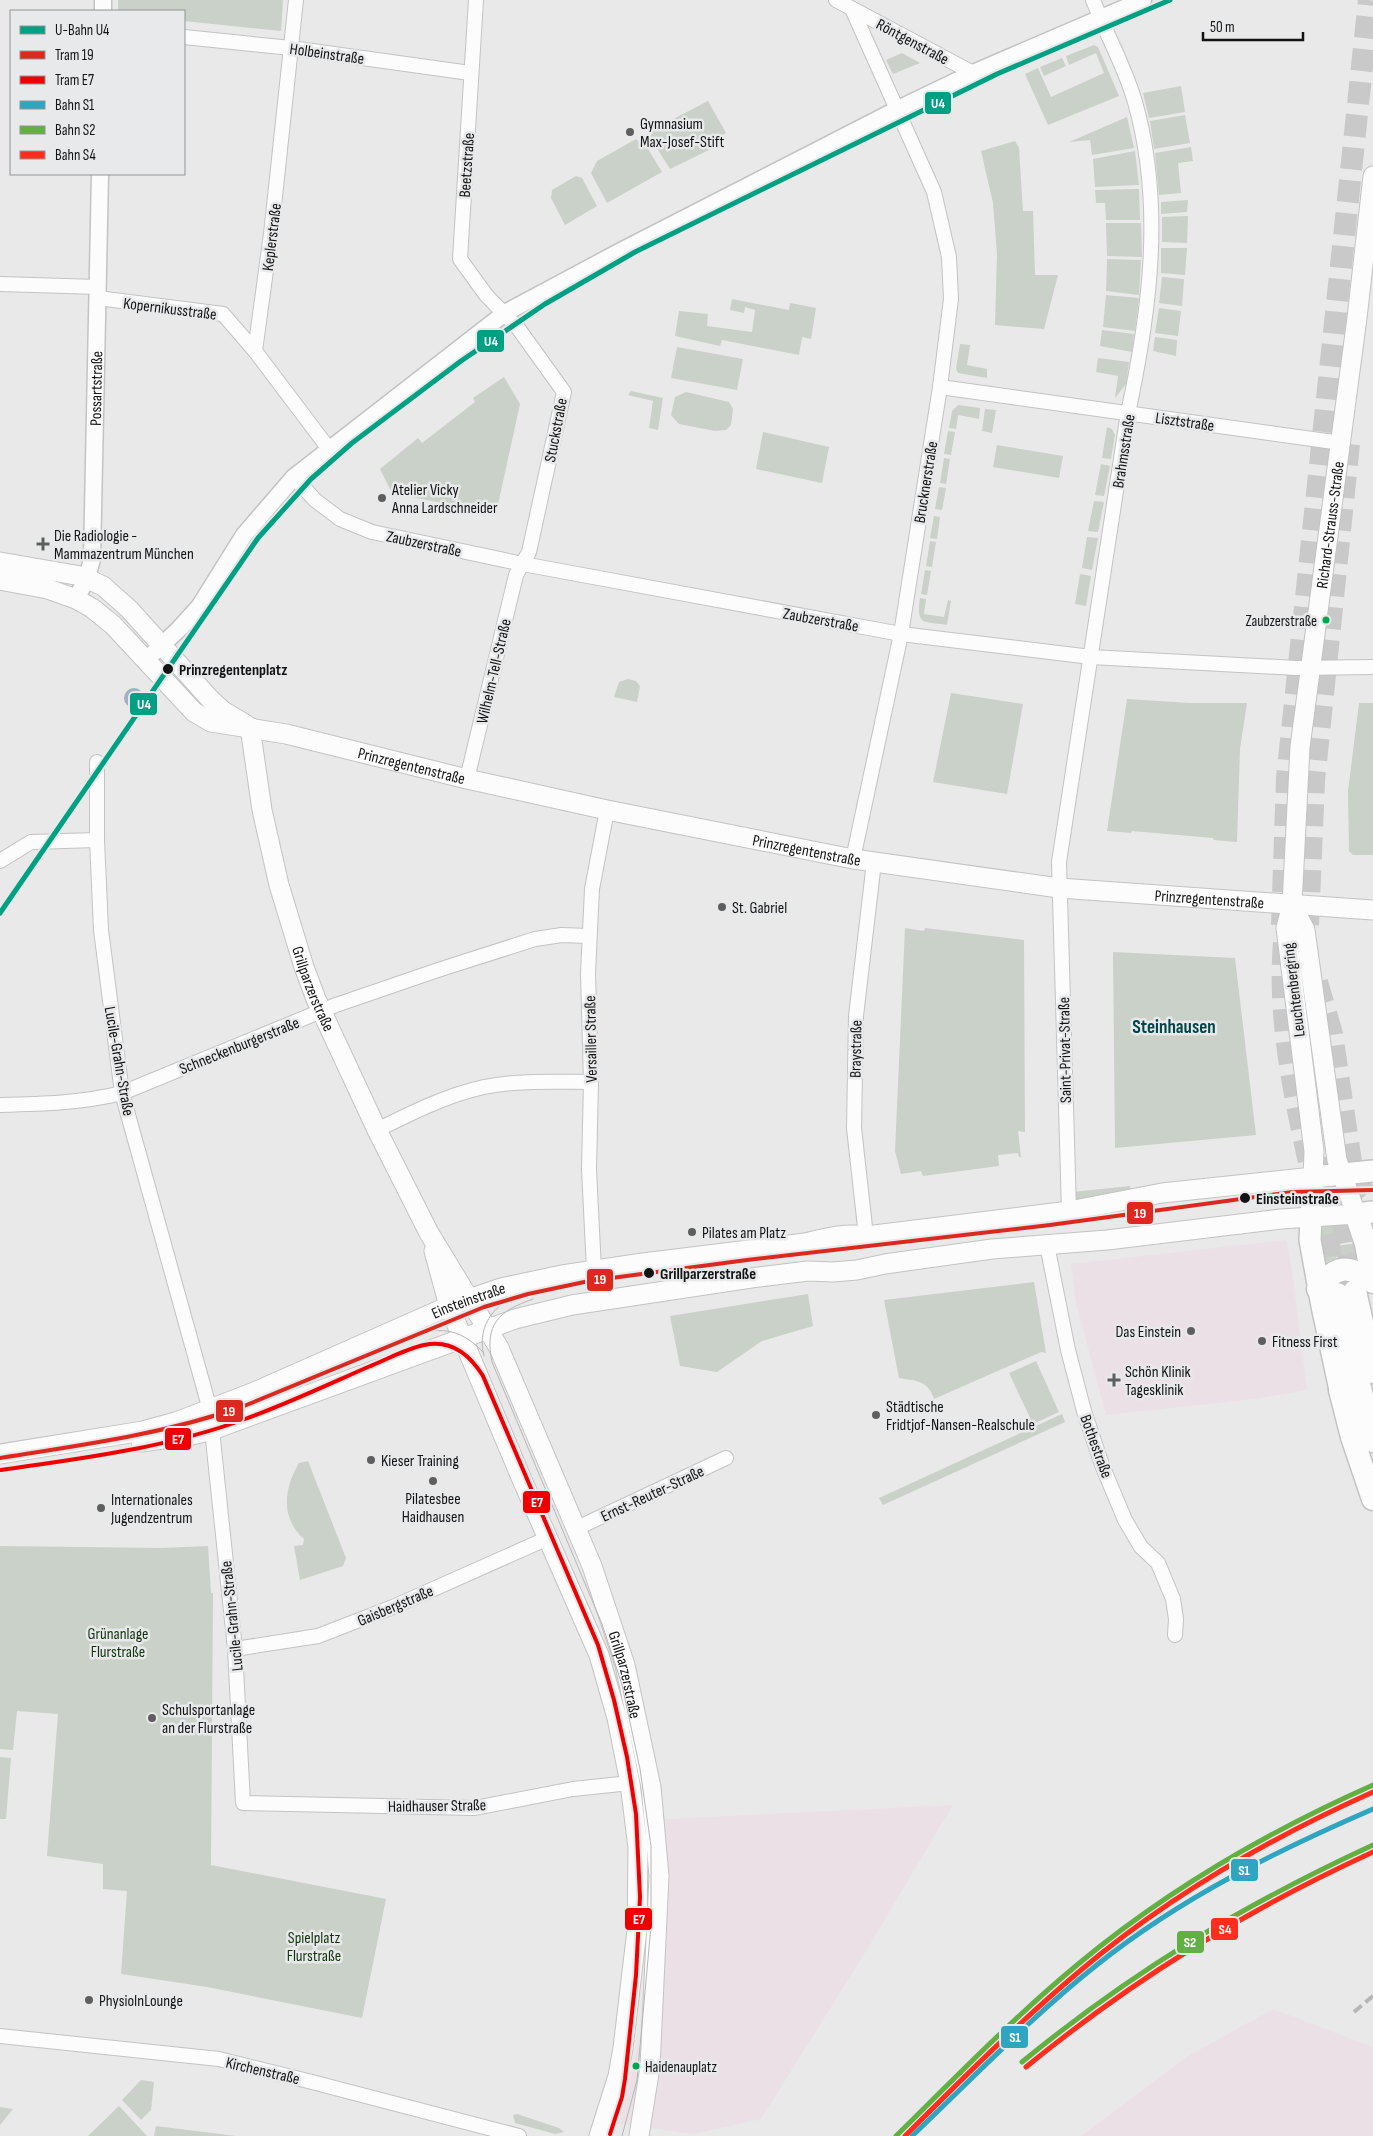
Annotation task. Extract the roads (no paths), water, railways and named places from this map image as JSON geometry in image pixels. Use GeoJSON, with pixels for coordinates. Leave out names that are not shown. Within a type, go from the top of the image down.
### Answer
{"type":"FeatureCollection","features":[{"type":"Feature","properties":{"kind":"highway"},"geometry":{"type":"LineString","coordinates":[[1364,1213],[1366,1244],[1351,1287],[1373,1442]]}},
{"type":"Feature","properties":{"kind":"highway"},"geometry":{"type":"LineString","coordinates":[[1351,1287],[1373,1372]]}},
{"type":"Feature","properties":{"kind":"highway"},"geometry":{"type":"LineString","coordinates":[[1340,1390],[1352,1437],[1373,1499]]}},
{"type":"Feature","properties":{"kind":"main road","name":"Richard-Strauss-Straße"},"geometry":{"type":"LineString","coordinates":[[1292,905],[1299,757],[1341,443],[1373,176]]}},
{"type":"Feature","properties":{"kind":"main road","name":"Prinzregentenstraße"},"geometry":{"type":"LineString","coordinates":[[0,562],[87,578],[103,586],[120,600],[216,705],[250,727]]}},
{"type":"Feature","properties":{"kind":"main road","name":"Prinzregentenstraße"},"geometry":{"type":"LineString","coordinates":[[0,580],[48,588],[76,599],[92,608],[107,620],[200,718],[211,722],[250,727],[607,810],[853,859],[1060,888],[1373,910]]}},
{"type":"Feature","properties":{"kind":"main road","name":"Grillparzerstraße"},"geometry":{"type":"LineString","coordinates":[[250,727],[261,802],[279,884],[304,967],[321,1011],[377,1130],[430,1233],[499,1348],[577,1528],[603,1594],[625,1665],[653,1805],[659,1890],[650,2067],[640,2136]]}},
{"type":"Feature","properties":{"kind":"main road","name":"Leuchtenbergring"},"geometry":{"type":"LineString","coordinates":[[1292,905],[1305,930],[1337,1160],[1342,1175],[1364,1213]]}},
{"type":"Feature","properties":{"kind":"main road","name":"Leuchtenbergring"},"geometry":{"type":"LineString","coordinates":[[1292,905],[1286,928],[1314,1151],[1310,1240],[1351,1287],[1340,1390]]}},
{"type":"Feature","properties":{"kind":"main road","name":"Einsteinstraße"},"geometry":{"type":"LineString","coordinates":[[0,1454],[143,1431],[176,1422],[210,1410],[449,1306],[516,1284],[594,1270],[805,1243],[830,1237],[853,1234],[866,1236],[1069,1211],[1162,1193],[1342,1175],[1373,1170]]}},
{"type":"Feature","properties":{"kind":"main road","name":"Einsteinstraße"},"geometry":{"type":"LineString","coordinates":[[0,1464],[192,1435],[212,1430],[488,1329],[540,1312],[618,1297],[761,1276],[808,1271],[850,1271],[950,1254],[1107,1240],[1310,1217],[1364,1213]]}},
{"type":"Feature","properties":{"kind":"main road","name":"Grillparzerstraße"},"geometry":{"type":"LineString","coordinates":[[430,1233],[449,1306],[462,1339],[599,1655],[617,1718],[630,1783],[638,1848],[637,1930],[618,2076],[598,2136]]}},
{"type":"Feature","properties":{"kind":"street","name":"Keplerstraße"},"geometry":{"type":"LineString","coordinates":[[255,351],[264,295],[296,0]]}},
{"type":"Feature","properties":{"kind":"street","name":"Beetzstraße"},"geometry":{"type":"LineString","coordinates":[[476,0],[460,259],[486,295],[505,312]]}},
{"type":"Feature","properties":{"kind":"street","name":"Röntgenstraße"},"geometry":{"type":"LineString","coordinates":[[836,0],[973,73]]}},
{"type":"Feature","properties":{"kind":"street","name":"Brahmsstraße"},"geometry":{"type":"LineString","coordinates":[[1060,888],[1060,862],[1128,413],[1142,350],[1151,245],[1150,198],[1143,134],[1134,99],[1093,0]]}},
{"type":"Feature","properties":{"kind":"street"},"geometry":{"type":"LineString","coordinates":[[145,661],[199,607],[244,535],[294,478],[505,312],[898,109],[973,73],[1143,0]]}},
{"type":"Feature","properties":{"kind":"street","name":"Röntgenstraße"},"geometry":{"type":"LineString","coordinates":[[852,9],[898,109]]}},
{"type":"Feature","properties":{"kind":"street","name":"Holbeinstraße"},"geometry":{"type":"LineString","coordinates":[[185,37],[291,48],[470,73]]}},
{"type":"Feature","properties":{"kind":"street","name":"Brucknerstraße"},"geometry":{"type":"LineString","coordinates":[[853,859],[901,634],[940,387],[951,299],[949,257],[934,192],[898,109]]}},
{"type":"Feature","properties":{"kind":"street","name":"Possartstraße"},"geometry":{"type":"LineString","coordinates":[[76,599],[87,578],[92,559],[100,175]]}},
{"type":"Feature","properties":{"kind":"street","name":"Kopernikusstraße"},"geometry":{"type":"LineString","coordinates":[[0,284],[98,293],[223,314],[255,351]]}},
{"type":"Feature","properties":{"kind":"street","name":"Stuckstraße"},"geometry":{"type":"LineString","coordinates":[[505,312],[564,392],[529,550],[523,564]]}},
{"type":"Feature","properties":{"kind":"street"},"geometry":{"type":"LineString","coordinates":[[255,351],[330,449]]}},
{"type":"Feature","properties":{"kind":"street","name":"Lisztstraße"},"geometry":{"type":"LineString","coordinates":[[940,387],[1341,443]]}},
{"type":"Feature","properties":{"kind":"street","name":"Zaubzerstraße"},"geometry":{"type":"LineString","coordinates":[[294,478],[315,500],[340,519],[372,532],[523,564],[901,634],[1091,657],[1373,668]]}},
{"type":"Feature","properties":{"kind":"street","name":"Wilhelm-Tell-Straße"},"geometry":{"type":"LineString","coordinates":[[468,779],[516,574],[523,564]]}},
{"type":"Feature","properties":{"kind":"street","name":"Lucile-Grahn-Straße"},"geometry":{"type":"LineString","coordinates":[[97,762],[99,904],[104,959],[122,1093],[210,1410]]}},
{"type":"Feature","properties":{"kind":"street","name":"Versailler Straße"},"geometry":{"type":"LineString","coordinates":[[594,1270],[590,1169],[589,936],[592,889],[607,810]]}},
{"type":"Feature","properties":{"kind":"street"},"geometry":{"type":"LineString","coordinates":[[0,861],[30,842],[97,840]]}},
{"type":"Feature","properties":{"kind":"street","name":"Braystraße"},"geometry":{"type":"LineString","coordinates":[[866,1236],[854,1128],[856,1025],[874,862]]}},
{"type":"Feature","properties":{"kind":"street","name":"Saint-Privat-Straße"},"geometry":{"type":"LineString","coordinates":[[1060,888],[1069,1211]]}},
{"type":"Feature","properties":{"kind":"street","name":"Schneckenburgerstraße"},"geometry":{"type":"LineString","coordinates":[[0,1105],[98,1099],[122,1093],[321,1011],[429,973],[535,939],[562,935],[589,936]]}},
{"type":"Feature","properties":{"kind":"street"},"geometry":{"type":"LineString","coordinates":[[377,1130],[436,1102],[484,1087],[533,1082],[591,1082]]}},
{"type":"Feature","properties":{"kind":"street","name":"Bothestraße"},"geometry":{"type":"LineString","coordinates":[[1047,1245],[1068,1350],[1089,1426],[1126,1520],[1141,1547],[1158,1562],[1173,1599],[1176,1619],[1175,1635]]}},
{"type":"Feature","properties":{"kind":"street","name":"Lucile-Grahn-Straße"},"geometry":{"type":"LineString","coordinates":[[212,1430],[235,1649],[243,1803]]}},
{"type":"Feature","properties":{"kind":"street","name":"Ernst-Reuter-Straße"},"geometry":{"type":"LineString","coordinates":[[577,1528],[726,1458]]}},
{"type":"Feature","properties":{"kind":"street","name":"Gaisbergstraße"},"geometry":{"type":"LineString","coordinates":[[235,1649],[318,1636],[393,1607],[548,1538]]}},
{"type":"Feature","properties":{"kind":"street","name":"Haidhauser Straße"},"geometry":{"type":"LineString","coordinates":[[243,1803],[475,1808],[573,1789],[630,1783]]}},
{"type":"Feature","properties":{"kind":"street","name":"Kirchenstraße"},"geometry":{"type":"LineString","coordinates":[[0,2036],[218,2060],[312,2082],[519,2136]]}},
{"type":"Feature","properties":{"kind":"water"},"geometry":{"type":"Polygon","coordinates":[[[134,688],[141,691],[144,698],[141,705],[134,708],[127,705],[124,698],[127,691],[134,688]]]}},
{"type":"Feature","properties":{"kind":"tunnel"},"geometry":{"type":"LineString","coordinates":[[1282,925],[1287,778],[1369,0]]}},
{"type":"Feature","properties":{"kind":"tunnel"},"geometry":{"type":"LineString","coordinates":[[1308,925],[1314,781],[1349,444]]}},
{"type":"Feature","properties":{"kind":"tunnel"},"geometry":{"type":"LineString","coordinates":[[1284,943],[1283,998],[1288,1053],[1309,1162]]}},
{"type":"Feature","properties":{"kind":"tunnel"},"geometry":{"type":"LineString","coordinates":[[1317,982],[1332,1034],[1352,1169],[1362,1189],[1373,1202]]}},
{"type":"Feature","properties":{"kind":"tunnel"},"geometry":{"type":"LineString","coordinates":[[1331,1156],[1355,1290]]}},
{"type":"Feature","properties":{"kind":"tunnel"},"geometry":{"type":"LineString","coordinates":[[1318,1169],[1336,1291]]}},
{"type":"Feature","properties":{"kind":"tram line","name":"19"},"geometry":{"type":"LineString","coordinates":[[0,1458],[124,1438],[214,1416],[244,1406],[484,1307],[528,1294],[589,1281],[747,1260],[1050,1225],[1293,1192],[1373,1190]]}},
{"type":"Feature","properties":{"kind":"tram line"},"geometry":{"type":"LineString","coordinates":[[484,1356],[482,1338],[488,1320],[499,1306],[516,1297]]}},
{"type":"Feature","properties":{"kind":"tram line"},"geometry":{"type":"LineString","coordinates":[[533,1299],[511,1309],[497,1321],[492,1329],[490,1338],[492,1362],[602,1624],[622,1685],[640,1769],[651,1846],[651,1926],[637,2080],[622,2136]]}},
{"type":"Feature","properties":{"kind":"tram line"},"geometry":{"type":"LineString","coordinates":[[414,1335],[434,1331],[452,1332],[468,1339],[484,1353]]}},
{"type":"Feature","properties":{"kind":"tram line","name":"E7"},"geometry":{"type":"LineString","coordinates":[[1,1470],[124,1451],[185,1438],[276,1407],[403,1352],[424,1345],[443,1344],[459,1350],[472,1361],[483,1376],[598,1645],[614,1700],[627,1757],[636,1814],[640,1897],[636,1975],[625,2079],[622,2097],[610,2134]]}},
{"type":"Feature","properties":{"kind":"railway"},"geometry":{"type":"LineString","coordinates":[[1354,2012],[1373,1996]]}},
{"type":"Feature","properties":{"kind":"metro line","name":"U4"},"geometry":{"type":"LineString","coordinates":[[0,913],[258,538],[311,479],[352,443],[461,361],[545,304],[635,252],[997,74],[1170,0]]}},
{"type":"Feature","properties":{"kind":"rail line","name":"S2"},"geometry":{"type":"LineString","coordinates":[[896,2136],[1030,2006],[1077,1965],[1146,1912],[1182,1887],[1256,1843],[1373,1785]]}},
{"type":"Feature","properties":{"kind":"rail line","name":"S4"},"geometry":{"type":"LineString","coordinates":[[905,2136],[1035,2010],[1081,1970],[1149,1918],[1184,1894],[1258,1849],[1373,1792]]}},
{"type":"Feature","properties":{"kind":"rail line","name":"S1"},"geometry":{"type":"LineString","coordinates":[[912,2136],[1049,2005],[1130,1940],[1196,1897],[1265,1859],[1373,1809]]}},
{"type":"Feature","properties":{"kind":"rail line","name":"S2"},"geometry":{"type":"LineString","coordinates":[[1022,2062],[1105,1998],[1190,1942],[1279,1891],[1373,1845]]}},
{"type":"Feature","properties":{"kind":"rail line","name":"S4"},"geometry":{"type":"LineString","coordinates":[[1026,2067],[1108,2004],[1192,1948],[1280,1898],[1373,1852]]}},
{"type":"Feature","properties":{"kind":"place","name":"Gymnasium Max-Josef-Stift"},"geometry":{"type":"Point","coordinates":[630,132]}},
{"type":"Feature","properties":{"kind":"place","name":"Atelier Vicky Anna Lardschneider"},"geometry":{"type":"Point","coordinates":[382,498]}},
{"type":"Feature","properties":{"kind":"place","name":"Die Radiologie - Mammazentrum München"},"geometry":{"type":"Point","coordinates":[43,544]}},
{"type":"Feature","properties":{"kind":"place","name":"Zaubzerstraße"},"geometry":{"type":"Point","coordinates":[1326,620]}},
{"type":"Feature","properties":{"kind":"place","name":"Prinzregentenplatz"},"geometry":{"type":"Point","coordinates":[168,669]}},
{"type":"Feature","properties":{"kind":"place","name":"St. Gabriel"},"geometry":{"type":"Point","coordinates":[722,907]}},
{"type":"Feature","properties":{"kind":"place","name":"Einsteinstraße"},"geometry":{"type":"Point","coordinates":[1245,1198]}},
{"type":"Feature","properties":{"kind":"place","name":"Pilates am Platz"},"geometry":{"type":"Point","coordinates":[692,1232]}},
{"type":"Feature","properties":{"kind":"place","name":"Grillparzerstraße"},"geometry":{"type":"Point","coordinates":[649,1273]}},
{"type":"Feature","properties":{"kind":"place","name":"Das Einstein"},"geometry":{"type":"Point","coordinates":[1191,1331]}},
{"type":"Feature","properties":{"kind":"place","name":"Fitness First"},"geometry":{"type":"Point","coordinates":[1262,1341]}},
{"type":"Feature","properties":{"kind":"place","name":"Schön Klinik Tagesklinik"},"geometry":{"type":"Point","coordinates":[1114,1380]}},
{"type":"Feature","properties":{"kind":"place","name":"Städtische Fridtjof-Nansen-Realschule"},"geometry":{"type":"Point","coordinates":[876,1415]}},
{"type":"Feature","properties":{"kind":"place","name":"Kieser Training"},"geometry":{"type":"Point","coordinates":[371,1460]}},
{"type":"Feature","properties":{"kind":"place","name":"Pilatesbee Haidhausen"},"geometry":{"type":"Point","coordinates":[433,1481]}},
{"type":"Feature","properties":{"kind":"place","name":"Internationales Jugendzentrum"},"geometry":{"type":"Point","coordinates":[101,1508]}},
{"type":"Feature","properties":{"kind":"place","name":"Schulsportanlage an der Flurstraße"},"geometry":{"type":"Point","coordinates":[152,1718]}},
{"type":"Feature","properties":{"kind":"place","name":"PhysioInLounge"},"geometry":{"type":"Point","coordinates":[89,2000]}},
{"type":"Feature","properties":{"kind":"place","name":"Haidenauplatz"},"geometry":{"type":"Point","coordinates":[636,2066]}},
{"type":"Feature","properties":{"kind":"district","name":"Steinhausen"},"geometry":{"type":"Point","coordinates":[1174,1026]}},
{"type":"Feature","properties":{"kind":"park label","name":"Grünanlage Flurstraße"},"geometry":{"type":"Point","coordinates":[118,1642]}},
{"type":"Feature","properties":{"kind":"park label","name":"Spielplatz Flurstraße"},"geometry":{"type":"Point","coordinates":[314,1946]}}]}
